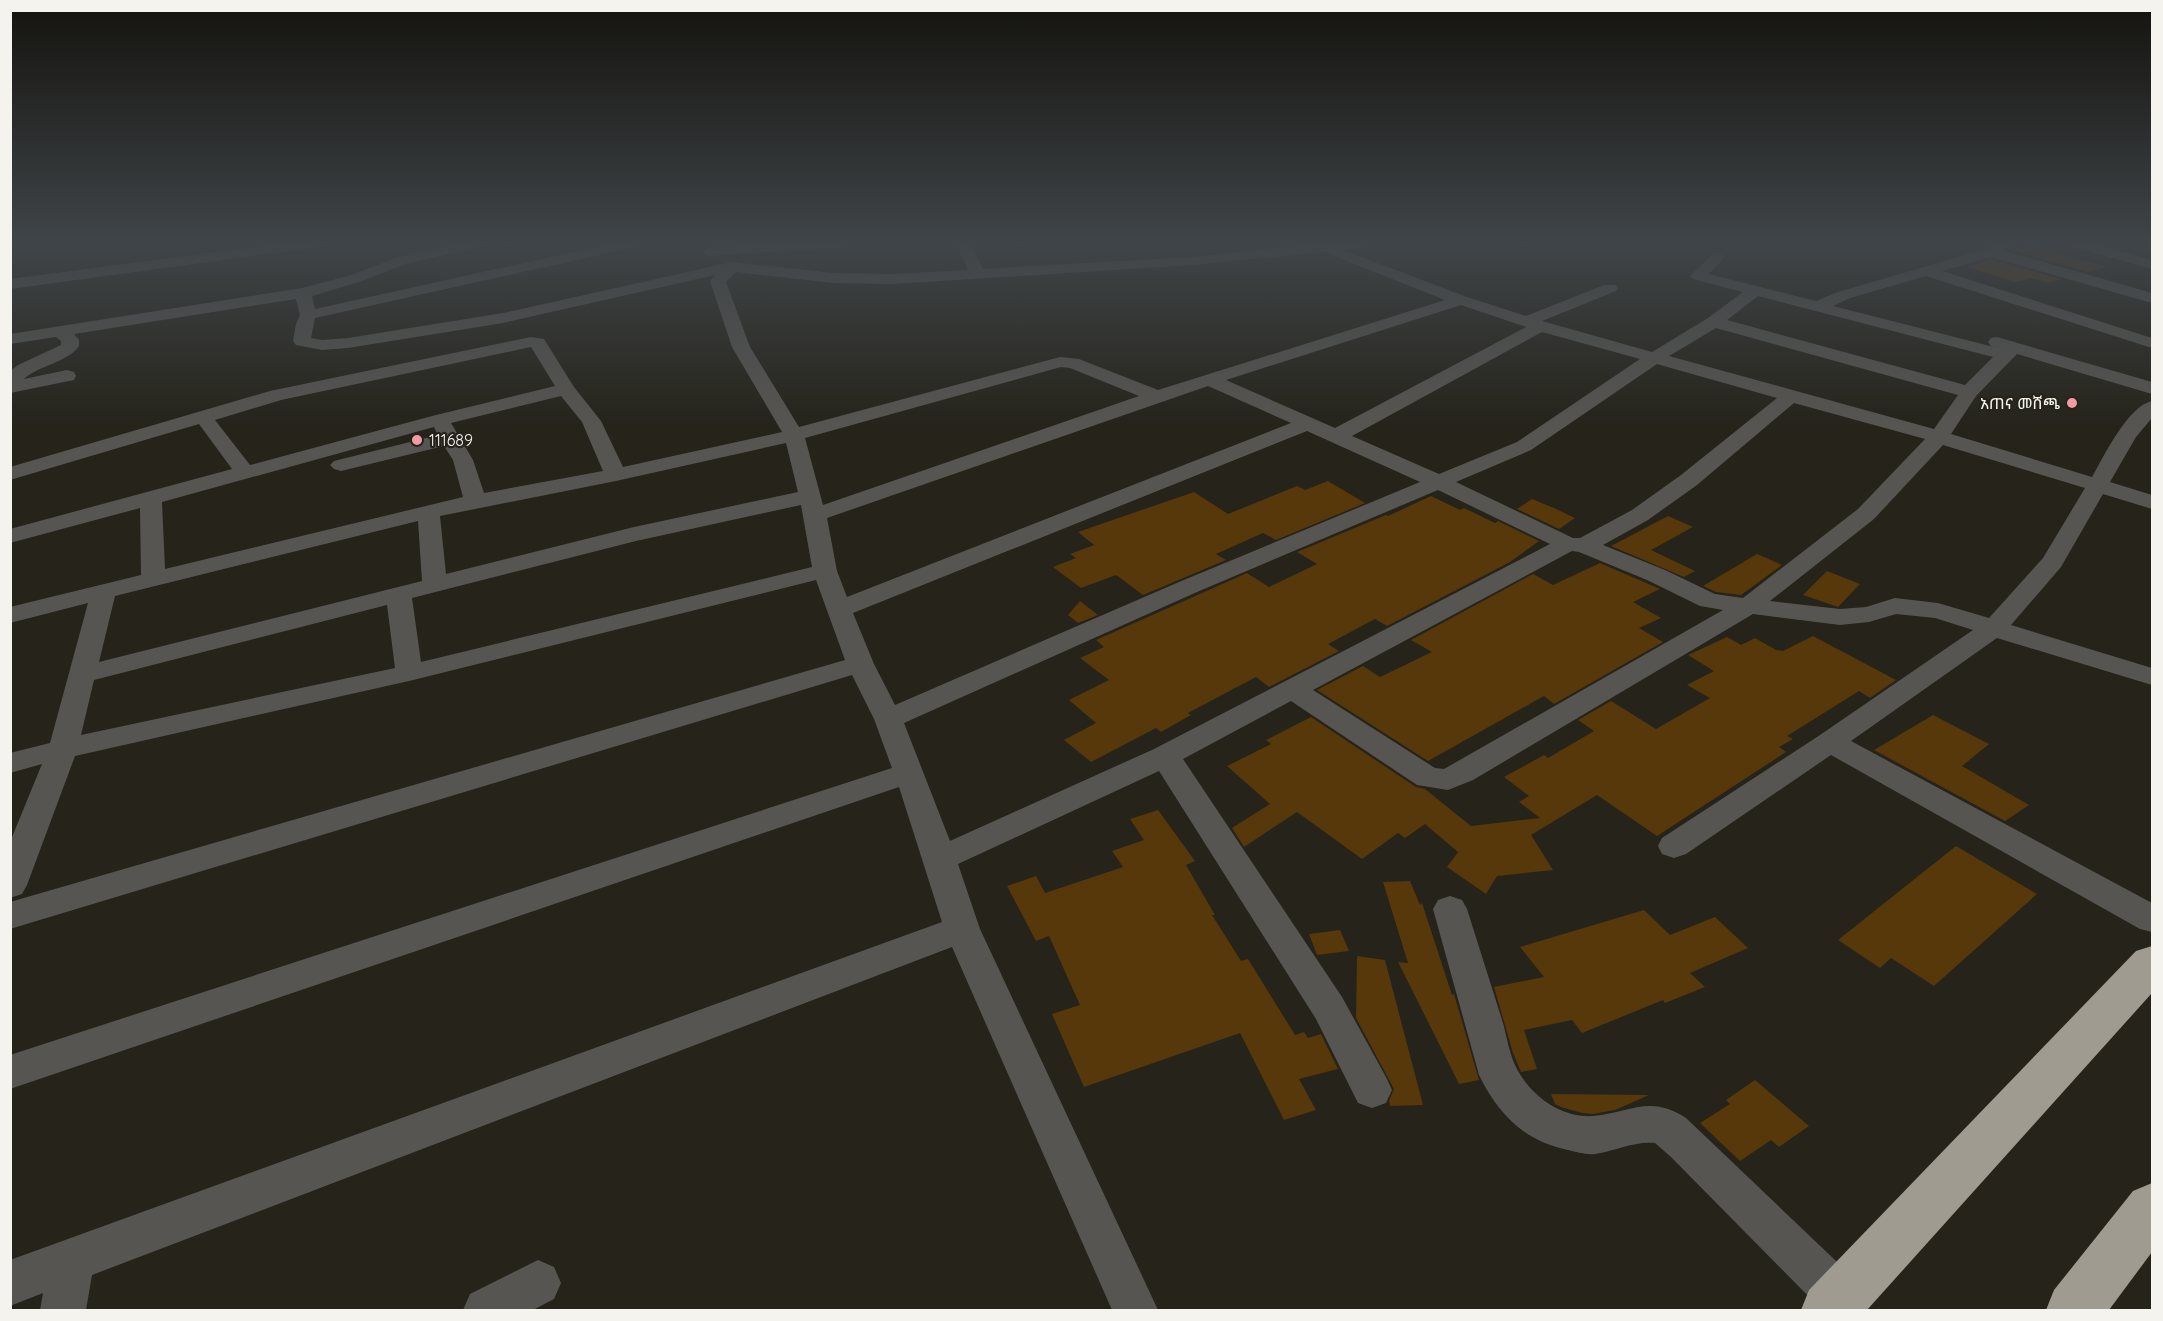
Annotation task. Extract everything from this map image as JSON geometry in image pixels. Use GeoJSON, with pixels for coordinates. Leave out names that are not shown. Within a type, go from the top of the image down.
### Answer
{"type":"FeatureCollection","features":[{"type":"Feature","properties":{"kind":"highway"},"geometry":{"type":"LineString","coordinates":[[1835,1304],[2152,964]]}},
{"type":"Feature","properties":{"kind":"highway"},"geometry":{"type":"LineString","coordinates":[[2074,1311],[2152,1209]]}},
{"type":"Feature","properties":{"kind":"street"},"geometry":{"type":"LineString","coordinates":[[10,339],[231,305]]}},
{"type":"Feature","properties":{"kind":"street"},"geometry":{"type":"LineString","coordinates":[[306,305],[308,315],[304,324],[302,341],[316,345],[348,343],[503,318],[562,305]]}},
{"type":"Feature","properties":{"kind":"street"},"geometry":{"type":"LineString","coordinates":[[308,315],[355,305]]}},
{"type":"Feature","properties":{"kind":"street"},"geometry":{"type":"LineString","coordinates":[[726,305],[741,347],[794,435],[813,505],[825,571],[860,664],[888,719],[909,773],[962,929],[1135,1311]]}},
{"type":"Feature","properties":{"kind":"street"},"geometry":{"type":"LineString","coordinates":[[82,675],[399,596],[435,584],[634,534],[813,505],[1157,396],[1212,381],[1447,305]]}},
{"type":"Feature","properties":{"kind":"street"},"geometry":{"type":"LineString","coordinates":[[1475,305],[1533,324],[1938,437],[2152,502]]}},
{"type":"Feature","properties":{"kind":"street"},"geometry":{"type":"LineString","coordinates":[[1336,436],[1533,324],[1574,305]]}},
{"type":"Feature","properties":{"kind":"street"},"geometry":{"type":"LineString","coordinates":[[888,719],[1188,587],[1524,446],[1737,305]]}},
{"type":"Feature","properties":{"kind":"street"},"geometry":{"type":"LineString","coordinates":[[1807,305],[2010,351],[2152,388]]}},
{"type":"Feature","properties":{"kind":"street"},"geometry":{"type":"LineString","coordinates":[[1817,307],[1822,305]]}},
{"type":"Feature","properties":{"kind":"street"},"geometry":{"type":"LineString","coordinates":[[1873,305],[2010,351]]}},
{"type":"Feature","properties":{"kind":"street"},"geometry":{"type":"LineString","coordinates":[[2032,305],[2152,343]]}},
{"type":"Feature","properties":{"kind":"street"},"geometry":{"type":"LineString","coordinates":[[1714,322],[1969,392]]}},
{"type":"Feature","properties":{"kind":"street"},"geometry":{"type":"LineString","coordinates":[[10,381],[24,369],[67,349],[70,346],[70,340],[61,332]]}},
{"type":"Feature","properties":{"kind":"street"},"geometry":{"type":"LineString","coordinates":[[10,474],[277,395],[531,342],[538,343],[566,390],[591,421],[616,475]]}},
{"type":"Feature","properties":{"kind":"street"},"geometry":{"type":"LineString","coordinates":[[1292,689],[1414,771],[1428,778],[1448,780],[1747,607],[1866,514],[1938,437],[1969,392],[2010,351]]}},
{"type":"Feature","properties":{"kind":"street"},"geometry":{"type":"LineString","coordinates":[[10,615],[283,546],[475,501],[616,475],[794,435],[1060,362],[1073,363],[1157,396]]}},
{"type":"Feature","properties":{"kind":"street"},"geometry":{"type":"LineString","coordinates":[[10,387],[67,376]]}},
{"type":"Feature","properties":{"kind":"street"},"geometry":{"type":"LineString","coordinates":[[1212,381],[1576,545],[1656,575],[1709,601],[1840,617],[1869,614],[1895,606],[1938,611],[2152,677]]}},
{"type":"Feature","properties":{"kind":"street"},"geometry":{"type":"LineString","coordinates":[[152,504],[245,472],[439,420],[566,390]]}},
{"type":"Feature","properties":{"kind":"street"},"geometry":{"type":"LineString","coordinates":[[940,859],[1165,756],[1292,689],[1640,515],[1689,480],[1792,395]]}},
{"type":"Feature","properties":{"kind":"street"},"geometry":{"type":"LineString","coordinates":[[1674,846],[1830,742],[1995,627],[2053,562],[2095,486],[2140,438],[2152,407]]}},
{"type":"Feature","properties":{"kind":"street"},"geometry":{"type":"LineString","coordinates":[[203,417],[245,472]]}},
{"type":"Feature","properties":{"kind":"street"},"geometry":{"type":"LineString","coordinates":[[439,420],[463,460],[475,501]]}},
{"type":"Feature","properties":{"kind":"street"},"geometry":{"type":"LineString","coordinates":[[840,609],[1309,423]]}},
{"type":"Feature","properties":{"kind":"street"},"geometry":{"type":"LineString","coordinates":[[10,536],[451,438]]}},
{"type":"Feature","properties":{"kind":"street"},"geometry":{"type":"LineString","coordinates":[[152,504],[153,580]]}},
{"type":"Feature","properties":{"kind":"street"},"geometry":{"type":"LineString","coordinates":[[428,512],[435,584]]}},
{"type":"Feature","properties":{"kind":"street"},"geometry":{"type":"LineString","coordinates":[[10,763],[63,748],[409,673],[825,571]]}},
{"type":"Feature","properties":{"kind":"street"},"geometry":{"type":"LineString","coordinates":[[10,885],[63,748],[103,593]]}},
{"type":"Feature","properties":{"kind":"street"},"geometry":{"type":"LineString","coordinates":[[399,596],[409,673]]}},
{"type":"Feature","properties":{"kind":"street"},"geometry":{"type":"LineString","coordinates":[[10,916],[860,664]]}},
{"type":"Feature","properties":{"kind":"street"},"geometry":{"type":"LineString","coordinates":[[1830,742],[2152,919]]}},
{"type":"Feature","properties":{"kind":"street"},"geometry":{"type":"LineString","coordinates":[[1165,756],[1329,1008],[1372,1090]]}},
{"type":"Feature","properties":{"kind":"street"},"geometry":{"type":"LineString","coordinates":[[10,1071],[909,773]]}},
{"type":"Feature","properties":{"kind":"street"},"geometry":{"type":"LineString","coordinates":[[1450,909],[1499,1075],[1523,1110],[1538,1121],[1565,1131],[1593,1135],[1635,1125],[1655,1124],[1668,1128],[1686,1143],[1835,1304]]}},
{"type":"Feature","properties":{"kind":"street"},"geometry":{"type":"LineString","coordinates":[[10,1283],[962,929]]}},
{"type":"Feature","properties":{"kind":"street"},"geometry":{"type":"LineString","coordinates":[[63,1311],[72,1259]]}},
{"type":"Feature","properties":{"kind":"street"},"geometry":{"type":"LineString","coordinates":[[486,1311],[538,1283]]}},
{"type":"Feature","properties":{"kind":"building"},"geometry":{"type":"Polygon","coordinates":[[[1328,481],[1365,503],[1276,540],[1263,533],[1216,554],[1226,560],[1143,595],[1116,575],[1081,588],[1053,567],[1076,558],[1070,554],[1094,545],[1078,532],[1194,492],[1228,514],[1297,486],[1305,490],[1328,481]]]}},
{"type":"Feature","properties":{"kind":"building"},"geometry":{"type":"Polygon","coordinates":[[[1431,496],[1460,510],[1464,508],[1495,523],[1498,521],[1539,541],[1510,562],[1387,626],[1375,619],[1328,644],[1339,651],[1269,687],[1256,677],[1188,713],[1191,715],[1161,732],[1156,728],[1091,762],[1064,740],[1096,723],[1069,700],[1109,680],[1080,658],[1104,647],[1096,640],[1247,573],[1269,587],[1317,564],[1297,552],[1388,516],[1431,496]]]}},
{"type":"Feature","properties":{"kind":"building"},"geometry":{"type":"Polygon","coordinates":[[[1532,499],[1575,518],[1559,529],[1517,509],[1532,499]]]}},
{"type":"Feature","properties":{"kind":"building"},"geometry":{"type":"Polygon","coordinates":[[[1668,516],[1693,527],[1651,550],[1695,571],[1684,577],[1611,546],[1668,516]]]}},
{"type":"Feature","properties":{"kind":"building"},"geometry":{"type":"Polygon","coordinates":[[[1757,554],[1782,565],[1741,595],[1716,592],[1703,586],[1757,554]]]}},
{"type":"Feature","properties":{"kind":"building"},"geometry":{"type":"Polygon","coordinates":[[[1600,563],[1660,589],[1633,602],[1661,618],[1639,628],[1663,642],[1554,704],[1544,696],[1428,761],[1317,690],[1363,666],[1380,677],[1432,652],[1411,640],[1533,574],[1553,585],[1600,563]]]}},
{"type":"Feature","properties":{"kind":"building"},"geometry":{"type":"Polygon","coordinates":[[[1827,571],[1860,584],[1838,607],[1803,595],[1827,571]]]}},
{"type":"Feature","properties":{"kind":"building"},"geometry":{"type":"Polygon","coordinates":[[[1080,601],[1098,615],[1078,623],[1068,615],[1080,601]]]}},
{"type":"Feature","properties":{"kind":"building"},"geometry":{"type":"Polygon","coordinates":[[[1813,636],[1896,680],[1870,698],[1859,691],[1787,736],[1793,739],[1779,747],[1786,752],[1657,836],[1597,795],[1531,835],[1553,870],[1497,876],[1486,894],[1447,867],[1458,852],[1425,824],[1405,838],[1398,833],[1362,859],[1297,812],[1244,847],[1232,828],[1270,804],[1227,766],[1271,744],[1266,740],[1311,717],[1416,787],[1425,789],[1471,826],[1540,818],[1519,802],[1529,796],[1504,777],[1544,755],[1548,758],[1594,731],[1578,720],[1611,701],[1656,729],[1710,698],[1687,685],[1714,671],[1688,655],[1727,637],[1741,645],[1755,638],[1776,650],[1783,651],[1813,636]]]}},
{"type":"Feature","properties":{"kind":"building"},"geometry":{"type":"Polygon","coordinates":[[[1933,715],[1989,744],[1962,766],[2029,805],[2005,821],[1874,750],[1933,715]]]}},
{"type":"Feature","properties":{"kind":"building"},"geometry":{"type":"Polygon","coordinates":[[[1158,810],[1195,861],[1186,865],[1215,915],[1212,915],[1241,961],[1248,959],[1295,1035],[1304,1032],[1308,1038],[1321,1034],[1338,1069],[1299,1079],[1316,1110],[1284,1120],[1240,1033],[1084,1087],[1052,1014],[1080,1005],[1049,936],[1036,941],[1007,886],[1036,876],[1045,893],[1123,867],[1112,851],[1144,840],[1130,819],[1158,810]]]}},
{"type":"Feature","properties":{"kind":"building"},"geometry":{"type":"Polygon","coordinates":[[[1956,846],[2037,894],[1934,986],[1891,958],[1880,968],[1838,940],[1956,846]]]}},
{"type":"Feature","properties":{"kind":"building"},"geometry":{"type":"Polygon","coordinates":[[[1410,881],[1420,905],[1422,903],[1452,995],[1454,994],[1479,1080],[1459,1084],[1398,962],[1408,963],[1383,882],[1410,881]]]}},
{"type":"Feature","properties":{"kind":"building"},"geometry":{"type":"Polygon","coordinates":[[[1644,910],[1670,935],[1715,917],[1748,948],[1690,973],[1705,987],[1665,1003],[1663,1000],[1582,1033],[1572,1020],[1524,1030],[1537,1069],[1521,1072],[1513,1053],[1494,987],[1544,977],[1520,947],[1644,910]]]}},
{"type":"Feature","properties":{"kind":"building"},"geometry":{"type":"Polygon","coordinates":[[[1340,930],[1349,951],[1317,955],[1309,934],[1340,930]]]}},
{"type":"Feature","properties":{"kind":"building"},"geometry":{"type":"Polygon","coordinates":[[[1357,956],[1385,960],[1423,1105],[1390,1106],[1389,1101],[1394,1089],[1356,1018],[1357,956]]]}},
{"type":"Feature","properties":{"kind":"building"},"geometry":{"type":"Polygon","coordinates":[[[1755,1080],[1809,1126],[1779,1147],[1771,1140],[1740,1161],[1700,1123],[1730,1104],[1726,1100],[1755,1080]]]}},
{"type":"Feature","properties":{"kind":"building"},"geometry":{"type":"Polygon","coordinates":[[[1551,1094],[1649,1095],[1615,1110],[1593,1114],[1561,1107],[1555,1104],[1551,1094]]]}},
{"type":"Feature","properties":{"kind":"place","name":"አጠና መሸጫ"},"geometry":{"type":"Point","coordinates":[2072,403]}},
{"type":"Feature","properties":{"kind":"place","name":"111689"},"geometry":{"type":"Point","coordinates":[417,440]}}]}
